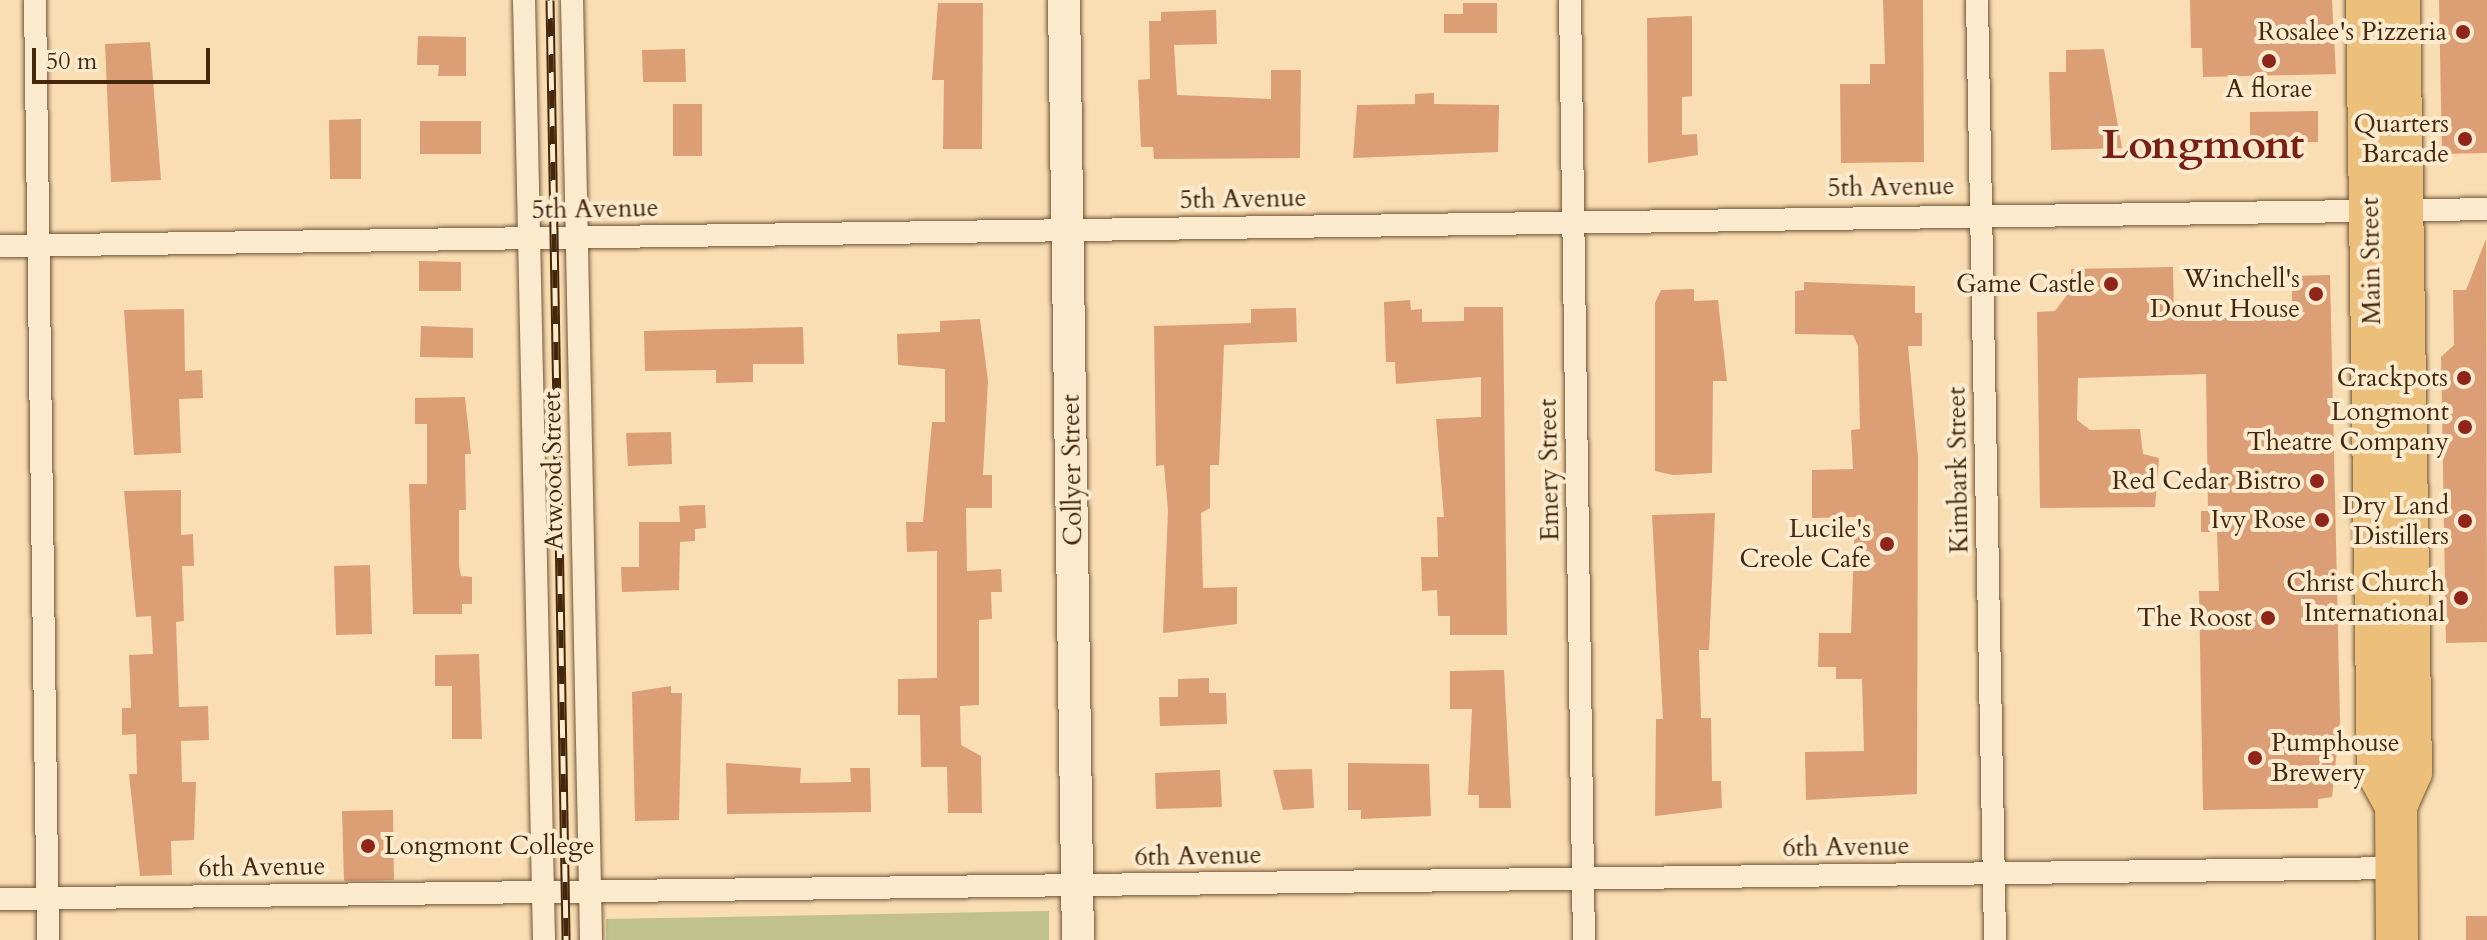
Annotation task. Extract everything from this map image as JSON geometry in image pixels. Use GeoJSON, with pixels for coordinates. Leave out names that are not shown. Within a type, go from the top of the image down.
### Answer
{"type":"FeatureCollection","features":[{"type":"Feature","properties":{"kind":"highway","name":"Main Street"},"geometry":{"type":"LineString","coordinates":[[2367,0],[2387,210],[2411,772],[2396,806],[2397,940]]}},
{"type":"Feature","properties":{"kind":"highway","name":"Main Street"},"geometry":{"type":"LineString","coordinates":[[2387,210],[2399,0]]}},
{"type":"Feature","properties":{"kind":"street"},"geometry":{"type":"LineString","coordinates":[[35,0],[48,940]]}},
{"type":"Feature","properties":{"kind":"street","name":"Atwood Street"},"geometry":{"type":"LineString","coordinates":[[524,0],[544,940]]}},
{"type":"Feature","properties":{"kind":"street","name":"Atwood Street"},"geometry":{"type":"LineString","coordinates":[[572,0],[591,940]]}},
{"type":"Feature","properties":{"kind":"street","name":"Collyer Street"},"geometry":{"type":"LineString","coordinates":[[1064,0],[1078,940]]}},
{"type":"Feature","properties":{"kind":"street","name":"Emery Street"},"geometry":{"type":"LineString","coordinates":[[1570,0],[1584,940]]}},
{"type":"Feature","properties":{"kind":"street","name":"Kimbark Street"},"geometry":{"type":"LineString","coordinates":[[1977,0],[1995,940]]}},
{"type":"Feature","properties":{"kind":"street","name":"5th Avenue"},"geometry":{"type":"LineString","coordinates":[[0,246],[1982,214],[2487,209]]}},
{"type":"Feature","properties":{"kind":"street","name":"6th Avenue"},"geometry":{"type":"LineString","coordinates":[[0,899],[2397,868]]}},
{"type":"Feature","properties":{"kind":"green space"},"geometry":{"type":"Polygon","coordinates":[[[1049,911],[1049,940],[606,940],[606,919],[1049,911]]]}},
{"type":"Feature","properties":{"kind":"building"},"geometry":{"type":"Polygon","coordinates":[[[1883,0],[1923,0],[1924,162],[1841,163],[1840,84],[1870,84],[1870,64],[1885,64],[1883,0]]]}},
{"type":"Feature","properties":{"kind":"building"},"geometry":{"type":"Polygon","coordinates":[[[2190,0],[2332,0],[2336,74],[2203,77],[2202,48],[2191,48],[2190,0]]]}},
{"type":"Feature","properties":{"kind":"building"},"geometry":{"type":"Polygon","coordinates":[[[2439,0],[2487,0],[2487,153],[2442,154],[2439,0]]]}},
{"type":"Feature","properties":{"kind":"building"},"geometry":{"type":"Polygon","coordinates":[[[938,3],[983,3],[982,149],[943,149],[944,80],[932,80],[938,3]]]}},
{"type":"Feature","properties":{"kind":"building"},"geometry":{"type":"Polygon","coordinates":[[[1463,3],[1497,3],[1497,33],[1444,33],[1444,14],[1463,14],[1463,3]]]}},
{"type":"Feature","properties":{"kind":"building"},"geometry":{"type":"Polygon","coordinates":[[[1216,10],[1217,44],[1174,45],[1177,95],[1271,99],[1271,70],[1301,70],[1300,158],[1154,159],[1153,147],[1141,147],[1138,80],[1150,79],[1149,21],[1161,21],[1161,12],[1216,10]]]}},
{"type":"Feature","properties":{"kind":"building"},"geometry":{"type":"Polygon","coordinates":[[[1692,16],[1692,96],[1682,97],[1682,135],[1697,134],[1698,155],[1648,163],[1647,18],[1692,16]]]}},
{"type":"Feature","properties":{"kind":"building"},"geometry":{"type":"Polygon","coordinates":[[[418,36],[466,37],[466,76],[438,76],[439,65],[417,65],[418,36]]]}},
{"type":"Feature","properties":{"kind":"building"},"geometry":{"type":"Polygon","coordinates":[[[150,42],[161,180],[111,182],[105,44],[150,42]]]}},
{"type":"Feature","properties":{"kind":"building"},"geometry":{"type":"Polygon","coordinates":[[[685,49],[686,82],[643,82],[642,50],[685,49]]]}},
{"type":"Feature","properties":{"kind":"building"},"geometry":{"type":"Polygon","coordinates":[[[2104,49],[2122,148],[2051,150],[2049,72],[2066,72],[2066,50],[2104,49]]]}},
{"type":"Feature","properties":{"kind":"building"},"geometry":{"type":"Polygon","coordinates":[[[1434,93],[1434,104],[1499,105],[1498,152],[1353,158],[1357,105],[1415,104],[1415,94],[1434,93]]]}},
{"type":"Feature","properties":{"kind":"building"},"geometry":{"type":"Polygon","coordinates":[[[673,104],[702,104],[702,156],[673,156],[673,104]]]}},
{"type":"Feature","properties":{"kind":"building"},"geometry":{"type":"Polygon","coordinates":[[[2318,111],[2318,142],[2250,143],[2250,112],[2318,111]]]}},
{"type":"Feature","properties":{"kind":"building"},"geometry":{"type":"Polygon","coordinates":[[[361,119],[361,179],[330,179],[329,120],[361,119]]]}},
{"type":"Feature","properties":{"kind":"building"},"geometry":{"type":"Polygon","coordinates":[[[420,121],[481,121],[481,154],[420,154],[420,121]]]}},
{"type":"Feature","properties":{"kind":"building"},"geometry":{"type":"Polygon","coordinates":[[[2486,239],[2487,642],[2446,643],[2441,357],[2454,345],[2453,290],[2466,290],[2486,239]]]}},
{"type":"Feature","properties":{"kind":"building"},"geometry":{"type":"Polygon","coordinates":[[[419,261],[461,262],[461,291],[419,291],[419,261]]]}},
{"type":"Feature","properties":{"kind":"building"},"geometry":{"type":"Polygon","coordinates":[[[2173,267],[2174,319],[2292,317],[2292,276],[2330,275],[2340,721],[2332,797],[2318,799],[2318,808],[2203,810],[2199,591],[2219,591],[2217,532],[2201,532],[2201,511],[2208,511],[2206,374],[2078,378],[2077,420],[2090,430],[2140,429],[2143,454],[2159,458],[2155,507],[2040,508],[2037,312],[2055,311],[2071,290],[2071,269],[2173,267]]]}},
{"type":"Feature","properties":{"kind":"building"},"geometry":{"type":"Polygon","coordinates":[[[1804,282],[1915,286],[1915,313],[1922,313],[1922,346],[1908,346],[1918,457],[1917,794],[1806,800],[1805,752],[1864,751],[1862,679],[1836,679],[1836,667],[1818,667],[1819,633],[1851,633],[1855,517],[1812,518],[1812,470],[1853,469],[1851,430],[1860,429],[1858,346],[1853,335],[1795,334],[1795,291],[1804,290],[1804,282]]]}},
{"type":"Feature","properties":{"kind":"building"},"geometry":{"type":"Polygon","coordinates":[[[1694,289],[1694,301],[1718,300],[1727,381],[1713,381],[1712,473],[1673,475],[1655,471],[1655,303],[1661,290],[1694,289]]]}},
{"type":"Feature","properties":{"kind":"building"},"geometry":{"type":"Polygon","coordinates":[[[1410,300],[1411,310],[1422,309],[1422,322],[1464,321],[1464,307],[1503,307],[1507,635],[1450,635],[1450,616],[1438,616],[1437,590],[1422,591],[1421,557],[1438,557],[1437,517],[1444,517],[1436,419],[1481,417],[1481,377],[1396,384],[1395,362],[1386,362],[1384,302],[1410,300]]]}},
{"type":"Feature","properties":{"kind":"building"},"geometry":{"type":"Polygon","coordinates":[[[1296,308],[1297,342],[1224,345],[1219,465],[1210,465],[1210,508],[1201,513],[1203,588],[1237,587],[1237,624],[1163,633],[1168,510],[1164,465],[1156,466],[1154,326],[1251,323],[1251,309],[1296,308]]]}},
{"type":"Feature","properties":{"kind":"building"},"geometry":{"type":"Polygon","coordinates":[[[184,309],[185,371],[202,370],[203,398],[179,399],[181,453],[134,455],[124,310],[184,309]]]}},
{"type":"Feature","properties":{"kind":"building"},"geometry":{"type":"Polygon","coordinates":[[[980,319],[988,381],[983,475],[992,475],[992,508],[966,508],[967,571],[1001,569],[1002,592],[991,592],[992,619],[979,620],[979,705],[960,706],[961,745],[981,756],[982,813],[948,813],[947,767],[921,767],[920,715],[898,715],[898,679],[937,678],[937,551],[907,552],[906,522],[923,522],[932,422],[945,422],[945,369],[898,365],[897,334],[940,332],[940,321],[980,319]]]}},
{"type":"Feature","properties":{"kind":"building"},"geometry":{"type":"Polygon","coordinates":[[[421,326],[473,328],[473,358],[420,357],[421,326]]]}},
{"type":"Feature","properties":{"kind":"building"},"geometry":{"type":"Polygon","coordinates":[[[803,327],[804,364],[753,364],[753,382],[716,383],[716,370],[645,371],[644,331],[803,327]]]}},
{"type":"Feature","properties":{"kind":"building"},"geometry":{"type":"Polygon","coordinates":[[[465,397],[471,454],[465,454],[466,510],[459,510],[459,566],[461,576],[472,577],[472,604],[462,604],[462,614],[413,614],[409,484],[427,484],[427,424],[415,424],[415,398],[465,397]]]}},
{"type":"Feature","properties":{"kind":"building"},"geometry":{"type":"Polygon","coordinates":[[[671,432],[672,464],[628,466],[626,433],[671,432]]]}},
{"type":"Feature","properties":{"kind":"building"},"geometry":{"type":"Polygon","coordinates":[[[181,490],[181,535],[193,534],[194,566],[182,566],[184,621],[176,622],[179,707],[208,706],[209,740],[181,741],[182,782],[196,782],[194,840],[171,841],[172,875],[140,876],[129,774],[137,774],[136,734],[122,735],[122,708],[131,708],[129,655],[153,654],[151,616],[136,617],[124,491],[181,490]]]}},
{"type":"Feature","properties":{"kind":"building"},"geometry":{"type":"Polygon","coordinates":[[[705,505],[706,528],[695,529],[695,541],[680,542],[679,590],[622,592],[621,567],[639,567],[639,522],[680,522],[679,506],[705,505]]]}},
{"type":"Feature","properties":{"kind":"building"},"geometry":{"type":"Polygon","coordinates":[[[1715,513],[1709,650],[1699,650],[1701,718],[1711,718],[1712,781],[1721,781],[1722,808],[1655,816],[1656,719],[1663,719],[1652,515],[1715,513]]]}},
{"type":"Feature","properties":{"kind":"building"},"geometry":{"type":"Polygon","coordinates":[[[370,565],[372,634],[336,635],[334,566],[370,565]]]}},
{"type":"Feature","properties":{"kind":"building"},"geometry":{"type":"Polygon","coordinates":[[[479,654],[482,739],[452,739],[452,686],[435,686],[435,655],[479,654]]]}},
{"type":"Feature","properties":{"kind":"building"},"geometry":{"type":"Polygon","coordinates":[[[1504,670],[1511,808],[1479,808],[1479,795],[1468,795],[1472,709],[1450,709],[1450,671],[1504,670]]]}},
{"type":"Feature","properties":{"kind":"building"},"geometry":{"type":"Polygon","coordinates":[[[1209,678],[1209,693],[1226,693],[1227,724],[1160,726],[1159,697],[1178,697],[1178,679],[1209,678]]]}},
{"type":"Feature","properties":{"kind":"building"},"geometry":{"type":"Polygon","coordinates":[[[671,686],[671,693],[682,693],[679,820],[635,821],[632,692],[671,686]]]}},
{"type":"Feature","properties":{"kind":"building"},"geometry":{"type":"Polygon","coordinates":[[[726,763],[801,768],[800,783],[851,782],[850,768],[870,768],[871,812],[727,814],[726,763]]]}},
{"type":"Feature","properties":{"kind":"building"},"geometry":{"type":"Polygon","coordinates":[[[1348,763],[1429,764],[1431,816],[1361,819],[1361,810],[1348,810],[1348,763]]]}},
{"type":"Feature","properties":{"kind":"building"},"geometry":{"type":"Polygon","coordinates":[[[1312,769],[1314,808],[1283,810],[1273,770],[1312,769]]]}},
{"type":"Feature","properties":{"kind":"building"},"geometry":{"type":"Polygon","coordinates":[[[1220,770],[1222,807],[1156,809],[1155,773],[1220,770]]]}},
{"type":"Feature","properties":{"kind":"building","name":"Longmont College"},"geometry":{"type":"Polygon","coordinates":[[[393,810],[394,880],[344,881],[342,811],[393,810]]]}},
{"type":"Feature","properties":{"kind":"building"},"geometry":{"type":"Polygon","coordinates":[[[2466,916],[2487,916],[2487,940],[2466,940],[2466,916]]]}},
{"type":"Feature","properties":{"kind":"railway"},"geometry":{"type":"LineString","coordinates":[[550,0],[566,940]]}},
{"type":"Feature","properties":{"kind":"place","name":"Rosalee's Pizzeria"},"geometry":{"type":"Point","coordinates":[2463,32]}},
{"type":"Feature","properties":{"kind":"place","name":"A florae"},"geometry":{"type":"Point","coordinates":[2269,61]}},
{"type":"Feature","properties":{"kind":"place","name":"Quarters Barcade"},"geometry":{"type":"Point","coordinates":[2465,139]}},
{"type":"Feature","properties":{"kind":"place","name":"Game Castle"},"geometry":{"type":"Point","coordinates":[2111,284]}},
{"type":"Feature","properties":{"kind":"place","name":"Winchell's Donut House"},"geometry":{"type":"Point","coordinates":[2316,294]}},
{"type":"Feature","properties":{"kind":"place","name":"Crackpots"},"geometry":{"type":"Point","coordinates":[2464,378]}},
{"type":"Feature","properties":{"kind":"place","name":"Longmont Theatre Company"},"geometry":{"type":"Point","coordinates":[2465,427]}},
{"type":"Feature","properties":{"kind":"place","name":"Red Cedar Bistro"},"geometry":{"type":"Point","coordinates":[2317,481]}},
{"type":"Feature","properties":{"kind":"place","name":"Ivy Rose"},"geometry":{"type":"Point","coordinates":[2322,520]}},
{"type":"Feature","properties":{"kind":"place","name":"Dry Land Distillers"},"geometry":{"type":"Point","coordinates":[2465,521]}},
{"type":"Feature","properties":{"kind":"place","name":"Lucile's Creole Cafe"},"geometry":{"type":"Point","coordinates":[1887,544]}},
{"type":"Feature","properties":{"kind":"place","name":"Christ Church International"},"geometry":{"type":"Point","coordinates":[2461,598]}},
{"type":"Feature","properties":{"kind":"place","name":"The Roost"},"geometry":{"type":"Point","coordinates":[2268,618]}},
{"type":"Feature","properties":{"kind":"place","name":"Pumphouse Brewery"},"geometry":{"type":"Point","coordinates":[2255,758]}},
{"type":"Feature","properties":{"kind":"place","name":"Longmont College"},"geometry":{"type":"Point","coordinates":[368,846]}},
{"type":"Feature","properties":{"kind":"district","name":"Longmont"},"geometry":{"type":"Point","coordinates":[2203,145]}}]}
